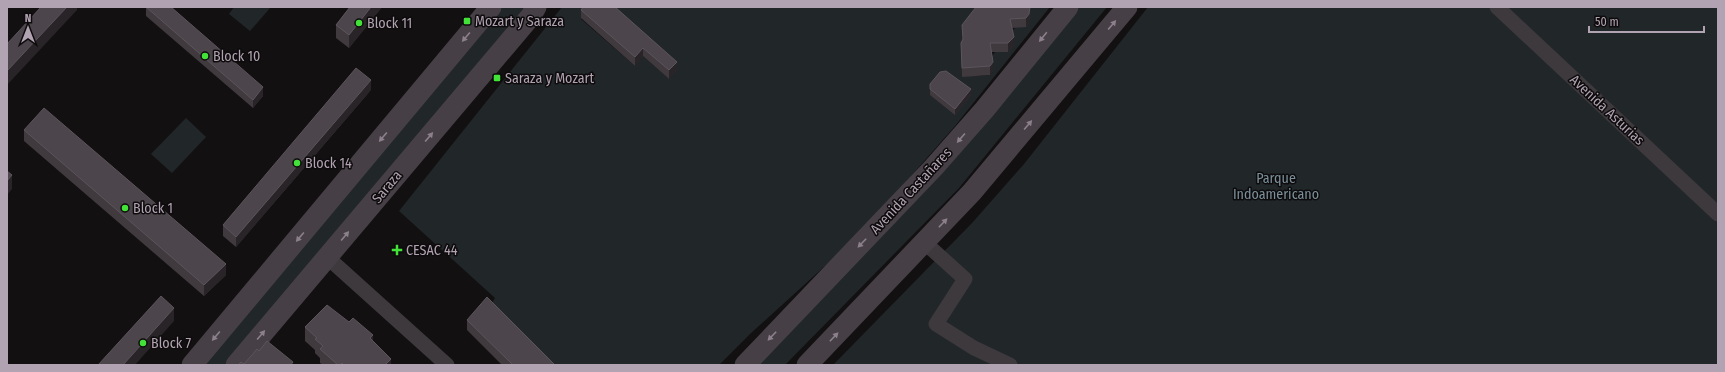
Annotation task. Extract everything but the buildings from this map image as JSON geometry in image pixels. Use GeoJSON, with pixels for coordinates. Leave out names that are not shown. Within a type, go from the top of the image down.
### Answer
{"type":"FeatureCollection","features":[{"type":"Feature","properties":{"kind":"main road"},"geometry":{"type":"LineString","coordinates":[[192,365],[491,7]]}},
{"type":"Feature","properties":{"kind":"main road","name":"Avenida Castañares"},"geometry":{"type":"LineString","coordinates":[[744,365],[934,167],[985,110],[1068,7]]}},
{"type":"Feature","properties":{"kind":"main road"},"geometry":{"type":"LineString","coordinates":[[807,365],[972,192],[1127,7]]}},
{"type":"Feature","properties":{"kind":"main road","name":"Saraza"},"geometry":{"type":"LineString","coordinates":[[236,365],[534,11]]}},
{"type":"Feature","properties":{"kind":"street","name":"Avenida Asturias"},"geometry":{"type":"LineString","coordinates":[[1497,7],[1718,214]]}},
{"type":"Feature","properties":{"kind":"street"},"geometry":{"type":"LineString","coordinates":[[924,242],[965,279],[936,324],[974,348],[1010,365]]}},
{"type":"Feature","properties":{"kind":"street"},"geometry":{"type":"LineString","coordinates":[[327,257],[447,365]]}},
{"type":"Feature","properties":{"kind":"green space"},"geometry":{"type":"Polygon","coordinates":[[[234,7],[271,7],[250,31],[229,14],[234,7]]]}},
{"type":"Feature","properties":{"kind":"green space"},"geometry":{"type":"Polygon","coordinates":[[[499,7],[526,7],[524,15],[226,365],[198,365],[499,7]]]}},
{"type":"Feature","properties":{"kind":"green space"},"geometry":{"type":"Polygon","coordinates":[[[562,7],[591,7],[581,19],[635,66],[643,56],[669,79],[677,70],[605,7],[983,7],[977,76],[990,75],[993,71],[991,58],[995,52],[1008,52],[1011,32],[1015,28],[1021,7],[1050,7],[955,126],[859,235],[749,335],[719,365],[555,365],[492,303],[495,298],[399,211],[562,7]]]}},
{"type":"Feature","properties":{"kind":"green space"},"geometry":{"type":"Polygon","coordinates":[[[1079,7],[1107,7],[959,188],[785,365],[753,365],[1019,83],[1079,7]]]}},
{"type":"Feature","properties":{"kind":"green space","name":"Parque Indoamericano"},"geometry":{"type":"Polygon","coordinates":[[[1148,7],[1718,7],[1718,365],[833,365],[972,223],[1024,164],[1148,7]]]}},
{"type":"Feature","properties":{"kind":"green space"},"geometry":{"type":"Polygon","coordinates":[[[186,118],[206,137],[172,173],[151,154],[186,118]]]}},
{"type":"Feature","properties":{"kind":"place","name":"Mozart y Saraza"},"geometry":{"type":"Point","coordinates":[467,21]}},
{"type":"Feature","properties":{"kind":"place","name":"Block 11"},"geometry":{"type":"Point","coordinates":[359,23]}},
{"type":"Feature","properties":{"kind":"place","name":"Block 10"},"geometry":{"type":"Point","coordinates":[205,56]}},
{"type":"Feature","properties":{"kind":"place","name":"Saraza y Mozart"},"geometry":{"type":"Point","coordinates":[497,78]}},
{"type":"Feature","properties":{"kind":"place","name":"Block 14"},"geometry":{"type":"Point","coordinates":[297,163]}},
{"type":"Feature","properties":{"kind":"place","name":"Block 1"},"geometry":{"type":"Point","coordinates":[125,208]}},
{"type":"Feature","properties":{"kind":"place","name":"CESAC 44"},"geometry":{"type":"Point","coordinates":[397,250]}},
{"type":"Feature","properties":{"kind":"place","name":"Block 7"},"geometry":{"type":"Point","coordinates":[143,343]}}]}
